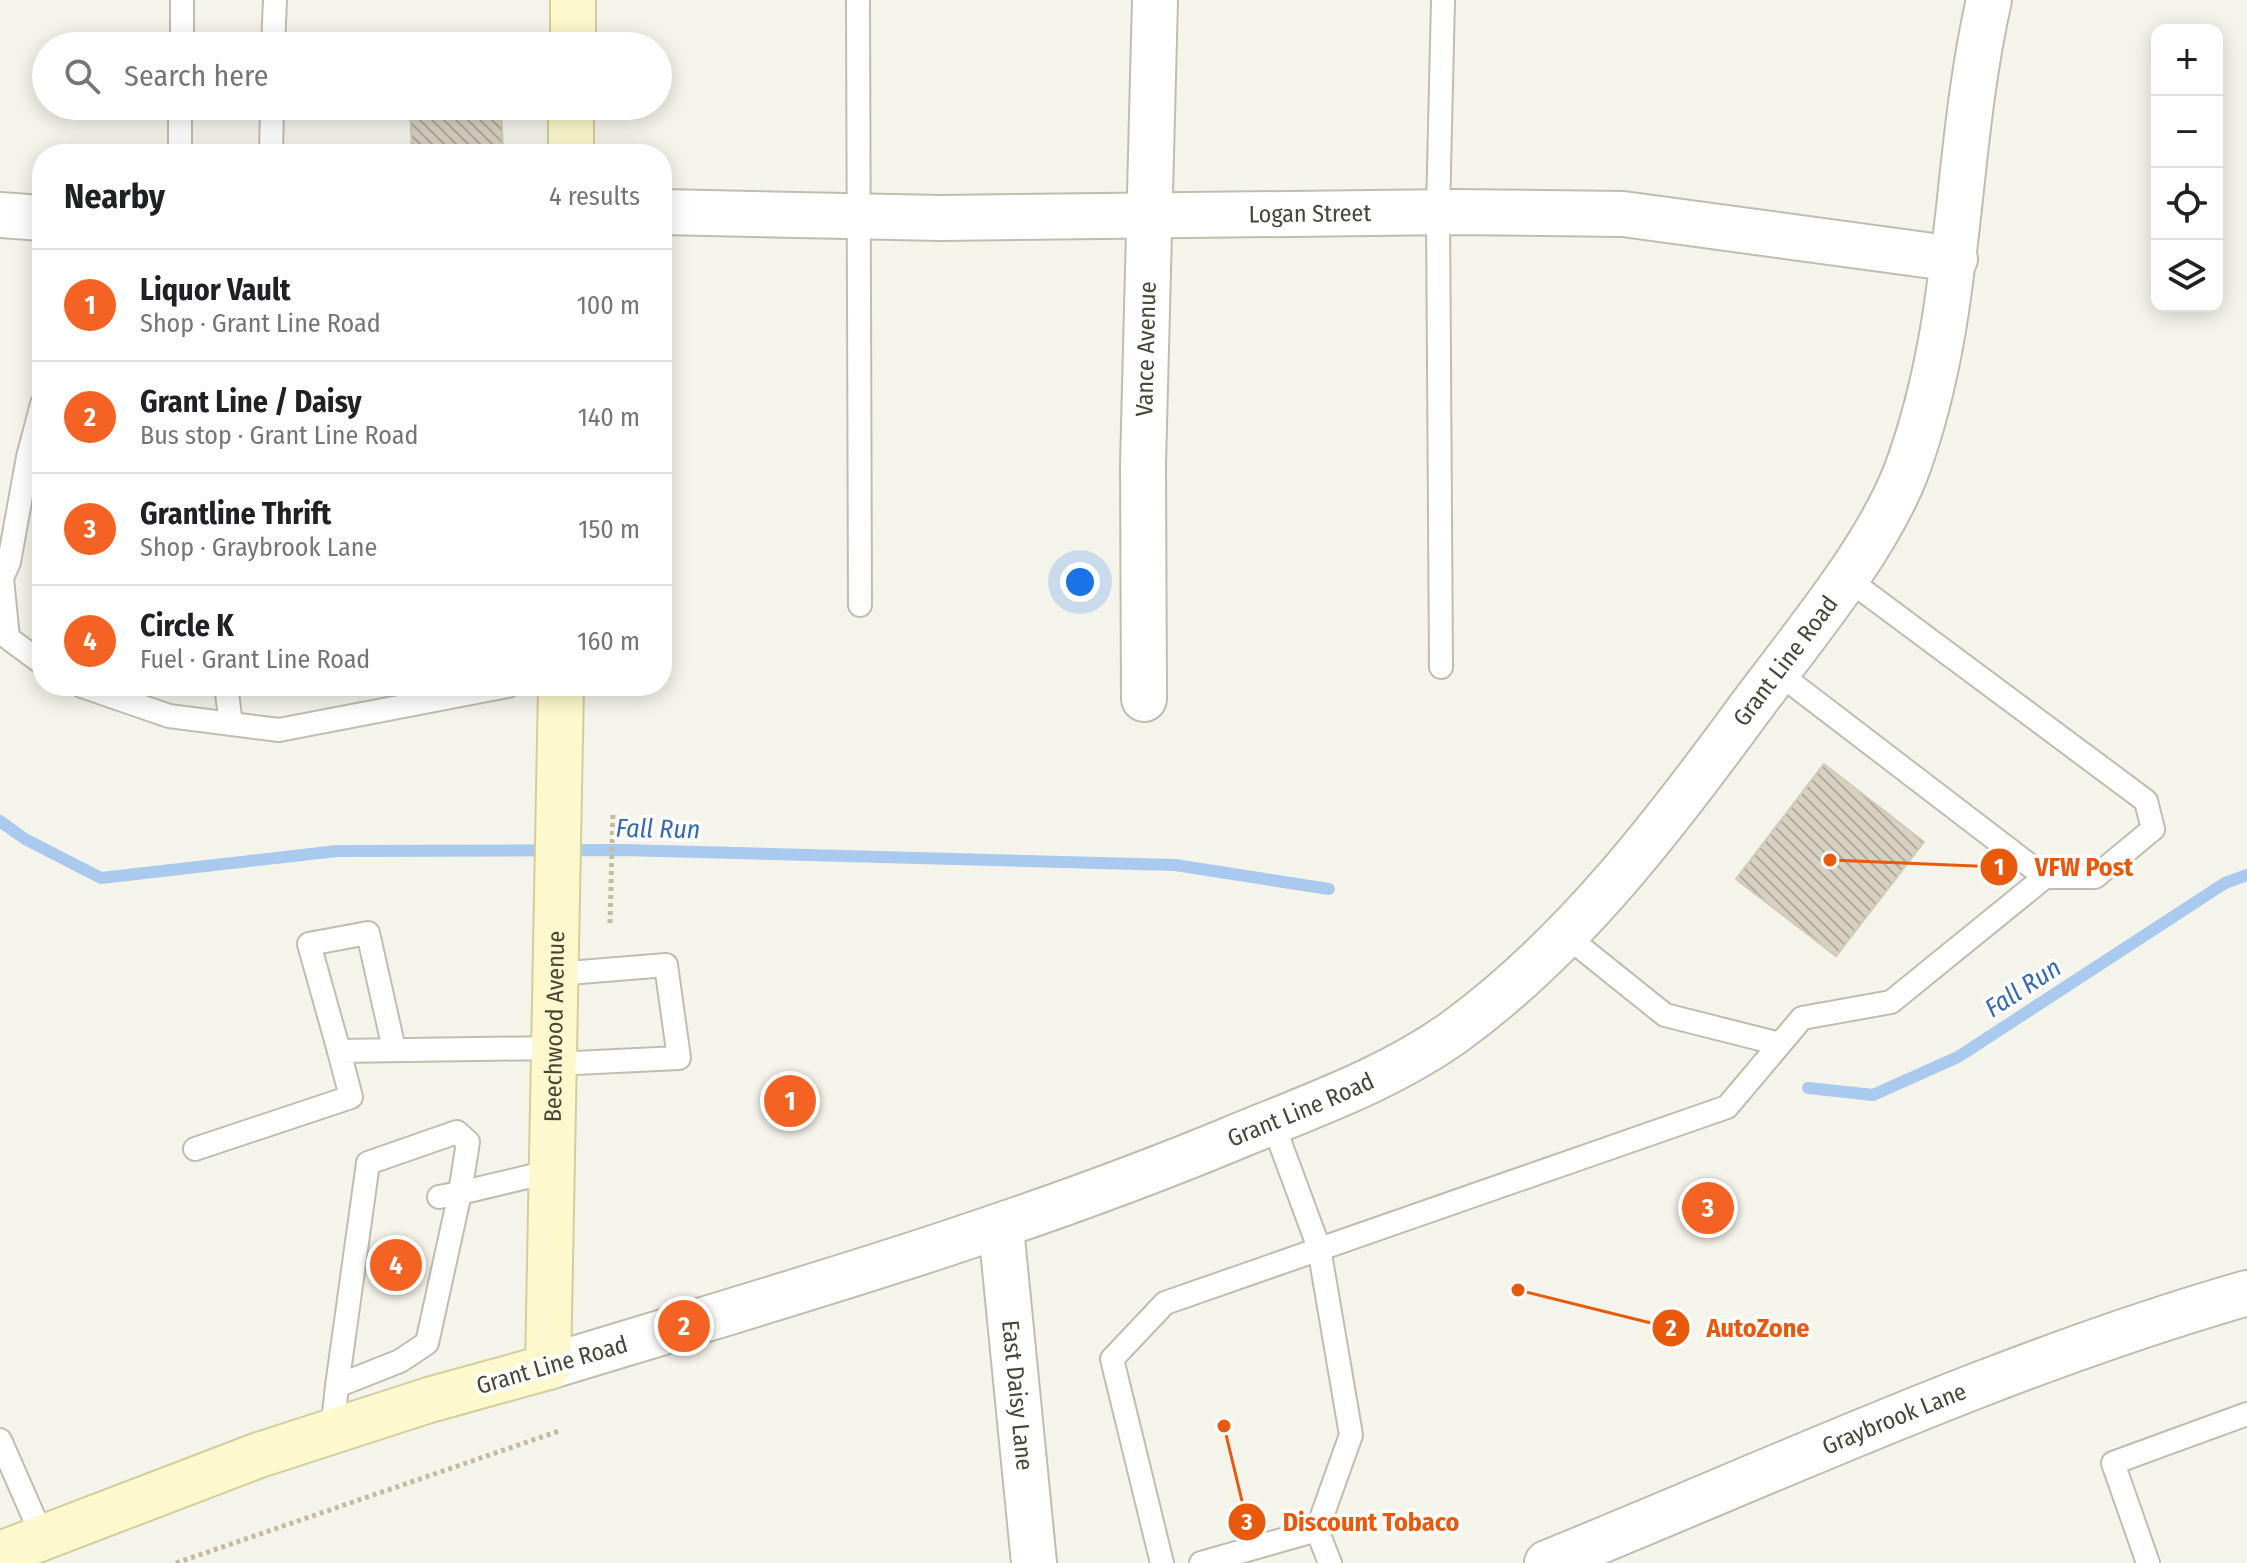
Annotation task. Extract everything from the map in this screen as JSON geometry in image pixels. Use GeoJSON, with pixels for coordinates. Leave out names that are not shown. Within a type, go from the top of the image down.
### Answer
{"type":"FeatureCollection","features":[{"type":"Feature","properties":{"kind":"main road"},"geometry":{"type":"LineString","coordinates":[[573,0],[573,32]]}},
{"type":"Feature","properties":{"kind":"main road"},"geometry":{"type":"LineString","coordinates":[[571,120],[571,144]]}},
{"type":"Feature","properties":{"kind":"main road","name":"Beechwood Avenue"},"geometry":{"type":"LineString","coordinates":[[548,1367],[561,696]]}},
{"type":"Feature","properties":{"kind":"main road","name":"Grant Line Road"},"geometry":{"type":"LineString","coordinates":[[0,1554],[259,1455],[548,1367]]}},
{"type":"Feature","properties":{"kind":"street","name":"Vance Avenue"},"geometry":{"type":"LineString","coordinates":[[1144,699],[1143,464],[1155,0]]}},
{"type":"Feature","properties":{"kind":"street","name":"Grant Line Road"},"geometry":{"type":"LineString","coordinates":[[548,1367],[1001,1228],[1272,1121],[1398,1066],[1451,1034],[1502,995],[1564,934],[1661,822],[1777,672],[1845,577],[1903,478],[1942,345],[1955,259],[1975,63],[1989,0]]}},
{"type":"Feature","properties":{"kind":"street","name":"Logan Street"},"geometry":{"type":"LineString","coordinates":[[672,212],[858,216],[1438,212],[1623,214],[1955,259]]}},
{"type":"Feature","properties":{"kind":"street"},"geometry":{"type":"LineString","coordinates":[[0,215],[32,217]]}},
{"type":"Feature","properties":{"kind":"street","name":"East Daisy Lane"},"geometry":{"type":"LineString","coordinates":[[1001,1228],[1034,1563]]}},
{"type":"Feature","properties":{"kind":"street","name":"Graybrook Lane"},"geometry":{"type":"LineString","coordinates":[[1547,1563],[2017,1371],[2161,1318],[2247,1293]]}},
{"type":"Feature","properties":{"kind":"lane"},"geometry":{"type":"LineString","coordinates":[[182,0],[182,32]]}},
{"type":"Feature","properties":{"kind":"lane"},"geometry":{"type":"LineString","coordinates":[[274,32],[275,0]]}},
{"type":"Feature","properties":{"kind":"lane"},"geometry":{"type":"LineString","coordinates":[[858,0],[860,605]]}},
{"type":"Feature","properties":{"kind":"lane"},"geometry":{"type":"LineString","coordinates":[[1441,667],[1438,212],[1443,0]]}},
{"type":"Feature","properties":{"kind":"lane"},"geometry":{"type":"LineString","coordinates":[[180,120],[180,144]]}},
{"type":"Feature","properties":{"kind":"lane"},"geometry":{"type":"LineString","coordinates":[[271,144],[272,120]]}},
{"type":"Feature","properties":{"kind":"lane"},"geometry":{"type":"LineString","coordinates":[[32,442],[2,578],[8,638],[32,656]]}},
{"type":"Feature","properties":{"kind":"lane"},"geometry":{"type":"LineString","coordinates":[[1777,672],[2045,877],[2095,877],[2153,829],[2146,801],[1845,577]]}},
{"type":"Feature","properties":{"kind":"lane"},"geometry":{"type":"LineString","coordinates":[[111,696],[169,716],[279,730],[308,727],[459,696]]}},
{"type":"Feature","properties":{"kind":"lane"},"geometry":{"type":"LineString","coordinates":[[227,696],[231,724]]}},
{"type":"Feature","properties":{"kind":"lane"},"geometry":{"type":"LineString","coordinates":[[1162,1563],[1112,1359],[1165,1303],[1727,1107],[1802,1018],[1891,1002],[2045,877]]}},
{"type":"Feature","properties":{"kind":"lane"},"geometry":{"type":"LineString","coordinates":[[195,1149],[351,1097],[309,944],[368,933],[394,1049]]}},
{"type":"Feature","properties":{"kind":"lane"},"geometry":{"type":"LineString","coordinates":[[1564,934],[1665,1015],[1780,1044]]}},
{"type":"Feature","properties":{"kind":"lane"},"geometry":{"type":"LineString","coordinates":[[339,1051],[394,1049],[679,1058],[666,965],[556,974]]}},
{"type":"Feature","properties":{"kind":"lane"},"geometry":{"type":"LineString","coordinates":[[1272,1121],[1319,1248],[1351,1435],[1317,1530],[1330,1563]]}},
{"type":"Feature","properties":{"kind":"lane"},"geometry":{"type":"LineString","coordinates":[[332,1431],[337,1386],[352,1332],[371,1211],[368,1163],[457,1132],[468,1142],[450,1195],[426,1312],[427,1343],[400,1361],[337,1386]]}},
{"type":"Feature","properties":{"kind":"lane"},"geometry":{"type":"LineString","coordinates":[[450,1195],[552,1171]]}},
{"type":"Feature","properties":{"kind":"lane"},"geometry":{"type":"LineString","coordinates":[[2148,1563],[2113,1463],[2247,1414]]}},
{"type":"Feature","properties":{"kind":"lane"},"geometry":{"type":"LineString","coordinates":[[0,1440],[43,1538]]}},
{"type":"Feature","properties":{"kind":"lane"},"geometry":{"type":"LineString","coordinates":[[1201,1563],[1317,1530]]}},
{"type":"Feature","properties":{"kind":"path"},"geometry":{"type":"LineString","coordinates":[[610,923],[613,811]]}},
{"type":"Feature","properties":{"kind":"path"},"geometry":{"type":"LineString","coordinates":[[176,1563],[559,1431]]}},
{"type":"Feature","properties":{"kind":"building"},"geometry":{"type":"Polygon","coordinates":[[[411,120],[502,120],[503,144],[412,144],[411,120]]]}},
{"type":"Feature","properties":{"kind":"building"},"geometry":{"type":"Polygon","coordinates":[[[1824,764],[1924,842],[1836,956],[1736,879],[1824,764]]]}},
{"type":"Feature","properties":{"kind":"waterway","name":"Fall Run"},"geometry":{"type":"LineString","coordinates":[[0,821],[25,839],[101,878],[337,851],[623,850],[1175,865],[1329,889]]}},
{"type":"Feature","properties":{"kind":"waterway","name":"Fall Run"},"geometry":{"type":"LineString","coordinates":[[1808,1088],[1873,1095],[1958,1057],[2225,883],[2247,875]]}},
{"type":"Feature","properties":{"kind":"place","name":"VFW Post"},"geometry":{"type":"Point","coordinates":[1830,860]}},
{"type":"Feature","properties":{"kind":"place","name":"Liquor Vault"},"geometry":{"type":"Point","coordinates":[790,1101]}},
{"type":"Feature","properties":{"kind":"place","name":"Grantline Thrift"},"geometry":{"type":"Point","coordinates":[1708,1208]}},
{"type":"Feature","properties":{"kind":"place","name":"Circle K"},"geometry":{"type":"Point","coordinates":[396,1265]}},
{"type":"Feature","properties":{"kind":"place","name":"AutoZone"},"geometry":{"type":"Point","coordinates":[1518,1290]}},
{"type":"Feature","properties":{"kind":"place","name":"Grant Line / Daisy"},"geometry":{"type":"Point","coordinates":[684,1326]}},
{"type":"Feature","properties":{"kind":"place","name":"Discount Tobaco"},"geometry":{"type":"Point","coordinates":[1224,1426]}}]}
